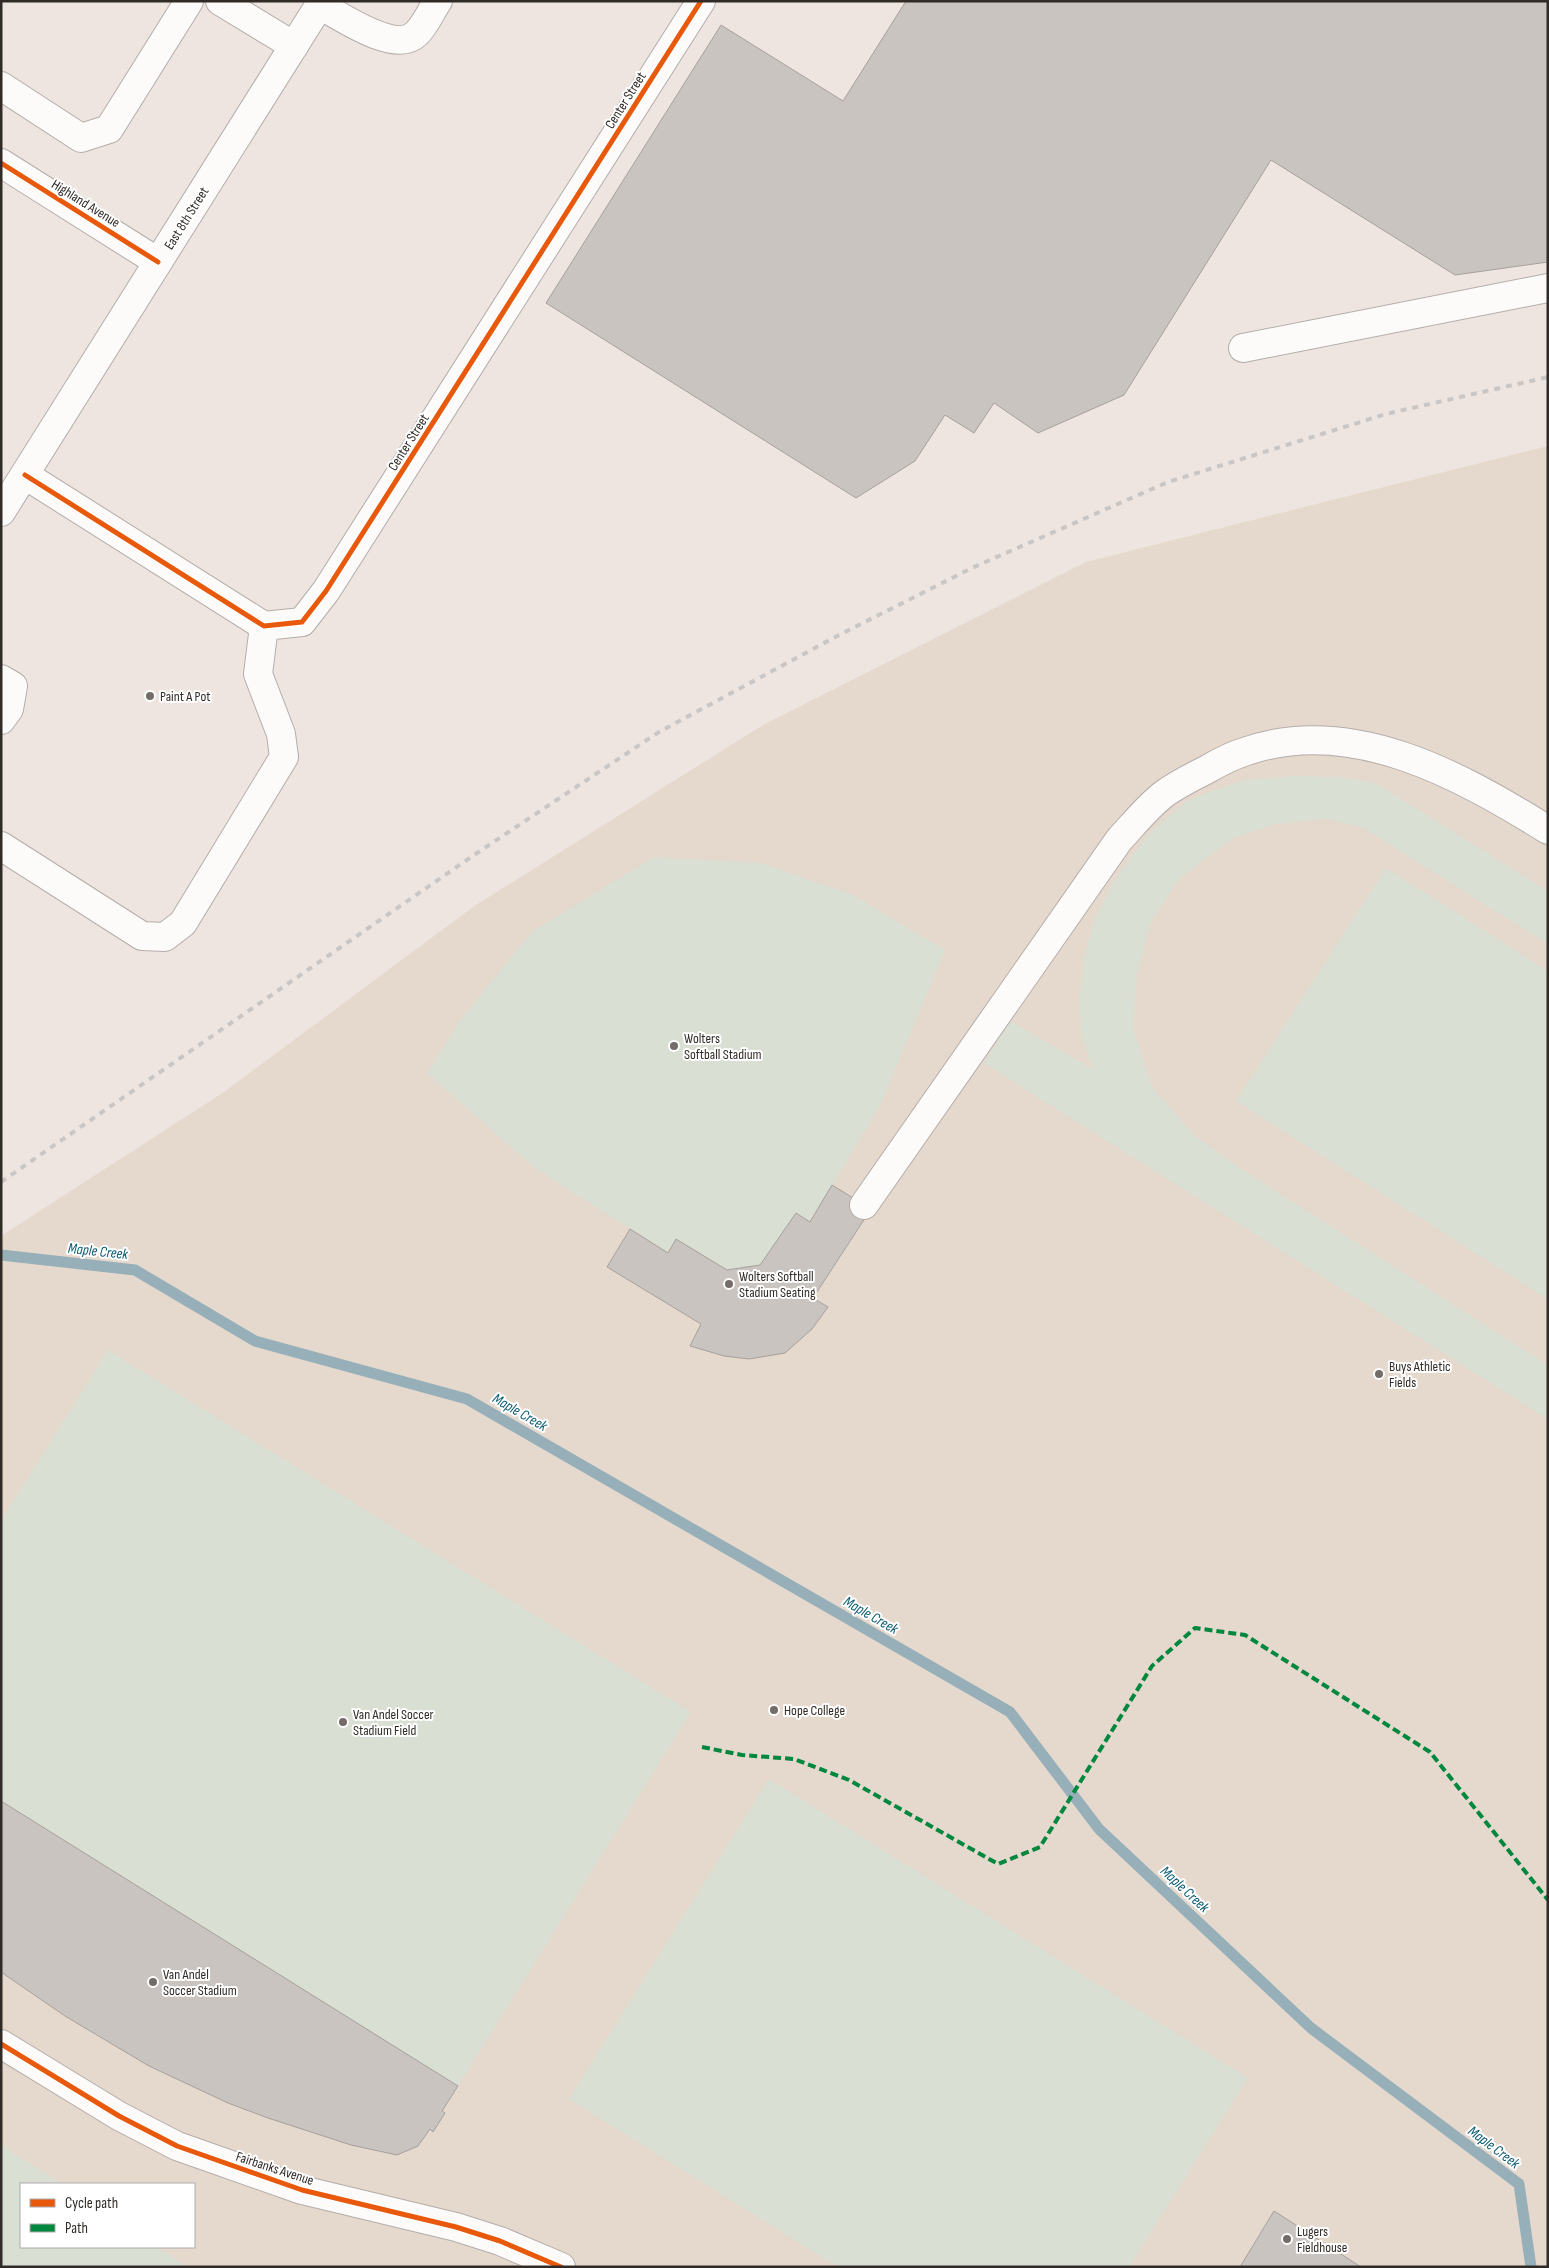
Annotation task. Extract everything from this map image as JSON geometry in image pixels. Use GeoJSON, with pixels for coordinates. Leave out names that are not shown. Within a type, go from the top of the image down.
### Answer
{"type":"FeatureCollection","features":[{"type":"Feature","properties":{"kind":"street"},"geometry":{"type":"LineString","coordinates":[[1,86],[81,138],[109,129],[189,1]]}},
{"type":"Feature","properties":{"kind":"street"},"geometry":{"type":"LineString","coordinates":[[220,1],[294,46]]}},
{"type":"Feature","properties":{"kind":"street"},"geometry":{"type":"LineString","coordinates":[[321,3],[375,34],[399,41],[415,35],[438,1]]}},
{"type":"Feature","properties":{"kind":"street","name":"Center Street"},"geometry":{"type":"LineString","coordinates":[[264,626],[302,622],[326,591],[701,1]]}},
{"type":"Feature","properties":{"kind":"street","name":"East 8th Street"},"geometry":{"type":"LineString","coordinates":[[1,512],[321,3]]}},
{"type":"Feature","properties":{"kind":"street","name":"Highland Avenue"},"geometry":{"type":"LineString","coordinates":[[1,163],[158,262]]}},
{"type":"Feature","properties":{"kind":"street"},"geometry":{"type":"LineString","coordinates":[[1243,348],[1548,288]]}},
{"type":"Feature","properties":{"kind":"street"},"geometry":{"type":"LineString","coordinates":[[1,846],[142,936],[165,937],[183,923],[284,757],[281,734],[258,674],[264,626],[25,475]]}},
{"type":"Feature","properties":{"kind":"street"},"geometry":{"type":"LineString","coordinates":[[1,679],[12,686],[9,709],[1,720]]}},
{"type":"Feature","properties":{"kind":"street"},"geometry":{"type":"LineString","coordinates":[[864,1205],[1119,840],[1164,794],[1193,777],[1243,752],[1272,744],[1298,741],[1330,741],[1374,748],[1412,758],[1449,773],[1499,800],[1548,830]]}},
{"type":"Feature","properties":{"kind":"street","name":"Fairbanks Avenue"},"geometry":{"type":"LineString","coordinates":[[1,2044],[119,2116],[177,2146],[302,2190],[456,2227],[500,2241],[561,2267]]}},
{"type":"Feature","properties":{"kind":"shaded area","name":"Hope College"},"geometry":{"type":"Polygon","coordinates":[[[1548,446],[1548,2267],[1,2267],[1,1236],[224,1092],[473,907],[763,725],[1086,562],[1548,446]]]}},
{"type":"Feature","properties":{"kind":"shaded area"},"geometry":{"type":"Polygon","coordinates":[[[1296,776],[1342,777],[1376,783],[1548,891],[1548,944],[1362,827],[1326,819],[1276,824],[1231,839],[1179,879],[1151,922],[1137,975],[1133,1027],[1152,1087],[1194,1135],[1240,1168],[1548,1365],[1548,1419],[984,1063],[1010,1021],[1093,1069],[1082,1038],[1079,1001],[1084,958],[1095,918],[1117,876],[1151,831],[1189,800],[1244,780],[1296,776]]]}},
{"type":"Feature","properties":{"kind":"shaded area","name":"Wolters Softball Stadium"},"geometry":{"type":"Polygon","coordinates":[[[654,857],[761,863],[853,895],[945,950],[880,1106],[810,1222],[796,1213],[760,1265],[727,1270],[676,1239],[668,1253],[535,1168],[427,1073],[461,1019],[532,932],[654,857]]]}},
{"type":"Feature","properties":{"kind":"shaded area"},"geometry":{"type":"Polygon","coordinates":[[[1386,868],[1548,971],[1548,1299],[1236,1101],[1386,868]]]}},
{"type":"Feature","properties":{"kind":"shaded area","name":"Van Andel Soccer Stadium Field"},"geometry":{"type":"Polygon","coordinates":[[[108,1350],[691,1712],[458,2086],[1,1801],[1,1521],[108,1350]]]}},
{"type":"Feature","properties":{"kind":"shaded area"},"geometry":{"type":"Polygon","coordinates":[[[769,1779],[1248,2078],[1129,2267],[838,2267],[569,2099],[769,1779]]]}},
{"type":"Feature","properties":{"kind":"shaded area"},"geometry":{"type":"Polygon","coordinates":[[[1,2145],[60,2183],[20,2183],[20,2248],[159,2248],[188,2267],[1,2267],[1,2145]]]}},
{"type":"Feature","properties":{"kind":"building"},"geometry":{"type":"Polygon","coordinates":[[[906,1],[1548,1],[1548,262],[1455,275],[1271,160],[1124,395],[1038,433],[994,403],[974,433],[945,415],[915,461],[856,498],[546,303],[721,25],[843,101],[906,1]]]}},
{"type":"Feature","properties":{"kind":"building","name":"Wolters Softball Stadium Seating"},"geometry":{"type":"Polygon","coordinates":[[[832,1185],[871,1209],[813,1298],[828,1307],[812,1329],[785,1353],[749,1359],[724,1356],[690,1346],[701,1324],[607,1267],[630,1229],[668,1253],[676,1239],[727,1270],[760,1265],[796,1213],[810,1222],[832,1185]]]}},
{"type":"Feature","properties":{"kind":"building","name":"Van Andel Soccer Stadium"},"geometry":{"type":"Polygon","coordinates":[[[1,1801],[458,2086],[442,2111],[445,2113],[433,2132],[430,2129],[418,2146],[397,2155],[351,2145],[268,2118],[228,2103],[149,2066],[65,2016],[1,1972],[1,1801]]]}},
{"type":"Feature","properties":{"kind":"building","name":"Lugers Fieldhouse"},"geometry":{"type":"Polygon","coordinates":[[[1274,2211],[1361,2267],[1240,2267],[1274,2211]]]}},
{"type":"Feature","properties":{"kind":"waterway","name":"Maple Creek"},"geometry":{"type":"LineString","coordinates":[[1,1255],[135,1270],[255,1341],[467,1399],[1010,1712],[1099,1829],[1311,2028],[1519,2184],[1531,2267]]}},
{"type":"Feature","properties":{"kind":"railway"},"geometry":{"type":"LineString","coordinates":[[1,1182],[474,855],[659,732],[839,635],[974,567],[1168,482],[1386,414],[1548,377]]}},
{"type":"Feature","properties":{"kind":"marked path"},"geometry":{"type":"LineString","coordinates":[[702,1747],[742,1755],[794,1759],[849,1780],[998,1864],[1040,1847],[1152,1666],[1195,1628],[1245,1635],[1430,1752],[1548,1900]]}},
{"type":"Feature","properties":{"kind":"cycle path"},"geometry":{"type":"LineString","coordinates":[[25,475],[264,626],[302,622],[326,591],[701,1]]}},
{"type":"Feature","properties":{"kind":"cycle path"},"geometry":{"type":"LineString","coordinates":[[1,163],[158,262]]}},
{"type":"Feature","properties":{"kind":"cycle path"},"geometry":{"type":"LineString","coordinates":[[1,2044],[119,2116],[177,2146],[302,2190],[456,2227],[500,2241],[561,2267]]}},
{"type":"Feature","properties":{"kind":"place","name":"Paint A Pot"},"geometry":{"type":"Point","coordinates":[150,696]}},
{"type":"Feature","properties":{"kind":"place","name":"Wolters Softball Stadium"},"geometry":{"type":"Point","coordinates":[674,1046]}},
{"type":"Feature","properties":{"kind":"place","name":"Wolters Softball Stadium Seating"},"geometry":{"type":"Point","coordinates":[729,1284]}},
{"type":"Feature","properties":{"kind":"place","name":"Buys Athletic Fields"},"geometry":{"type":"Point","coordinates":[1379,1374]}},
{"type":"Feature","properties":{"kind":"place","name":"Hope College"},"geometry":{"type":"Point","coordinates":[774,1710]}},
{"type":"Feature","properties":{"kind":"place","name":"Van Andel Soccer Stadium Field"},"geometry":{"type":"Point","coordinates":[343,1722]}},
{"type":"Feature","properties":{"kind":"place","name":"Van Andel Soccer Stadium"},"geometry":{"type":"Point","coordinates":[153,1982]}},
{"type":"Feature","properties":{"kind":"place","name":"Lugers Fieldhouse"},"geometry":{"type":"Point","coordinates":[1287,2239]}}]}
